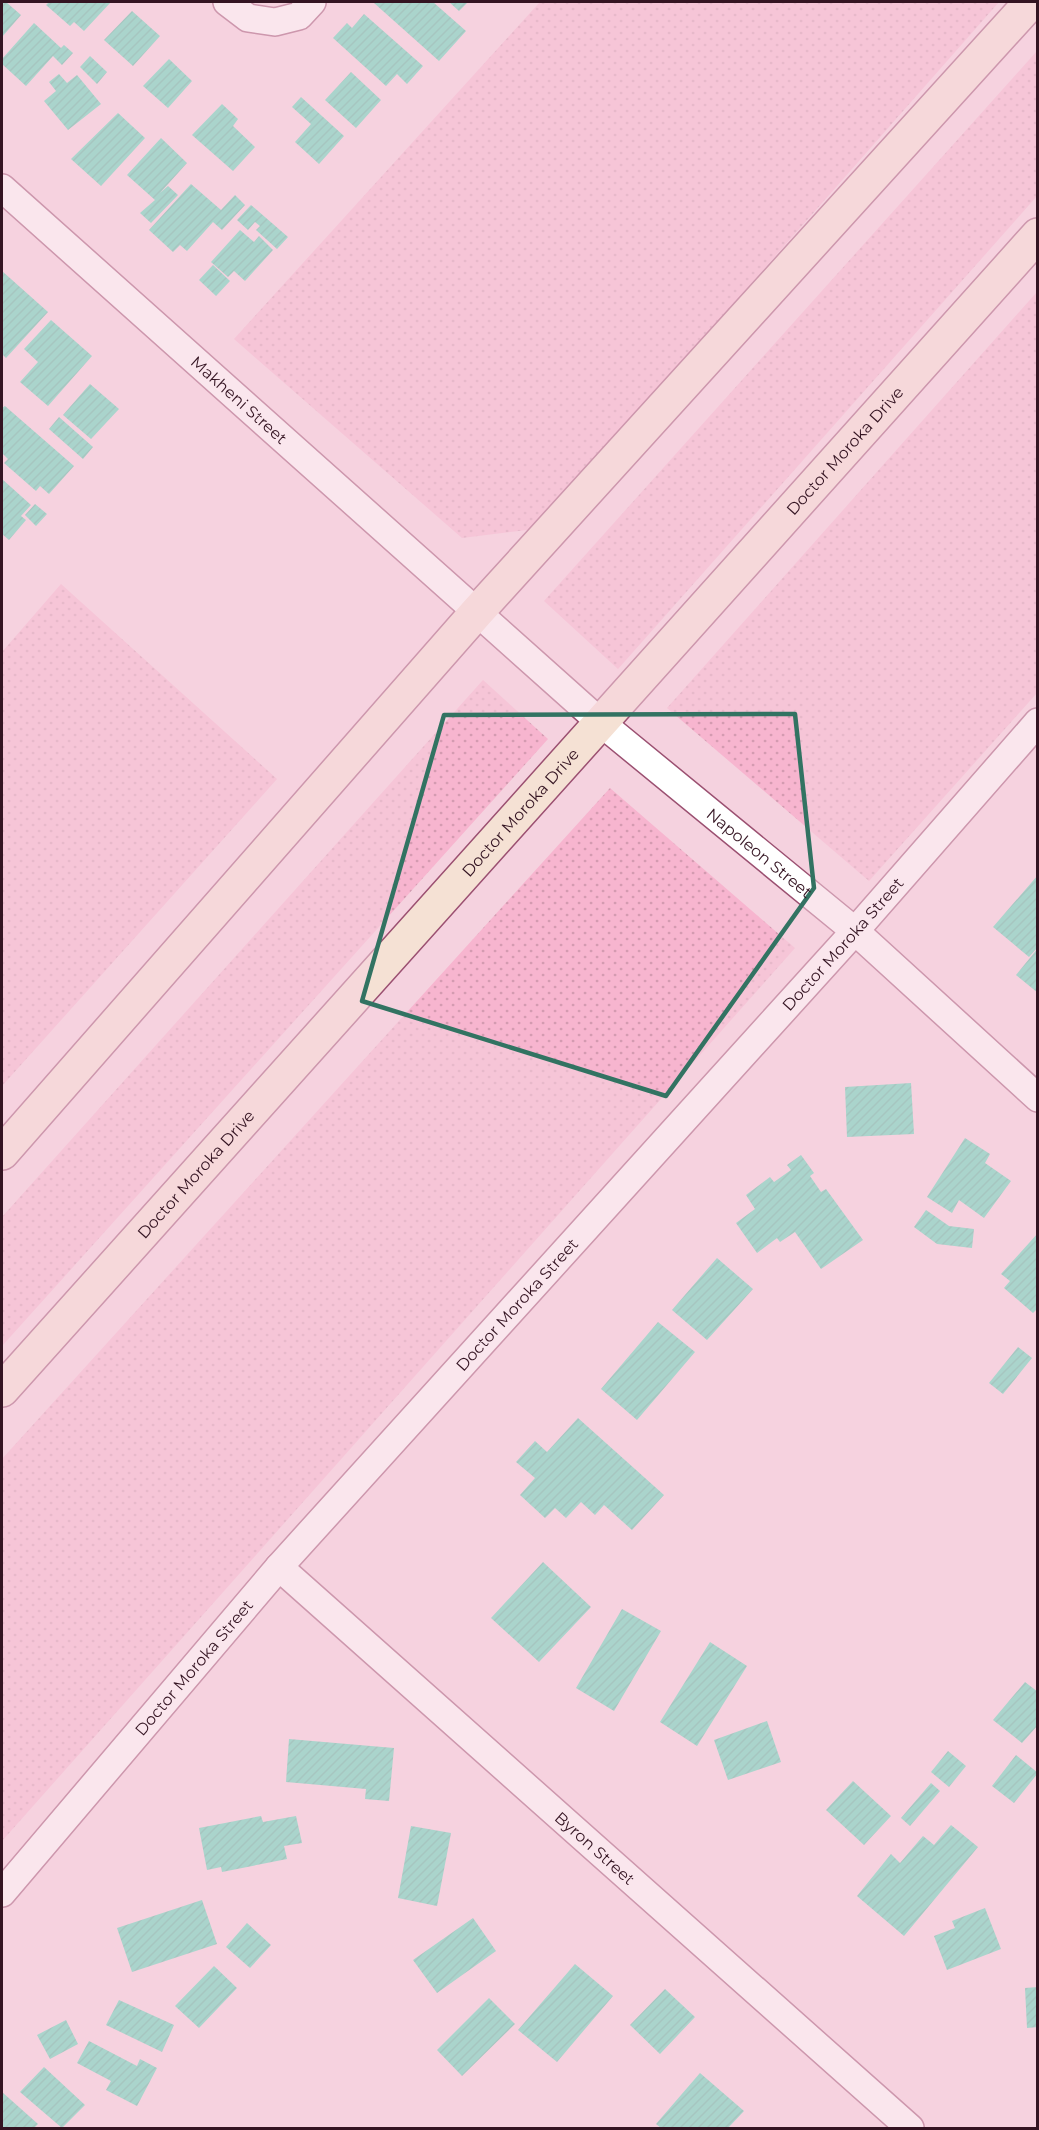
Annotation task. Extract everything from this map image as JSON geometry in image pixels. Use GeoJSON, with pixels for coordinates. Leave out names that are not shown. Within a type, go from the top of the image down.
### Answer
{"type":"FeatureCollection","features":[{"type":"Feature","properties":{"kind":"street"},"geometry":{"type":"LineString","coordinates":[[227,2],[248,18],[275,22],[299,16],[312,2]]}},
{"type":"Feature","properties":{"kind":"street"},"geometry":{"type":"LineString","coordinates":[[2,1153],[477,612],[1031,2]]}},
{"type":"Feature","properties":{"kind":"street","name":"Makheni Street"},"geometry":{"type":"LineString","coordinates":[[2,188],[477,612]]}},
{"type":"Feature","properties":{"kind":"street","name":"Doctor Moroka Drive"},"geometry":{"type":"LineString","coordinates":[[2,1390],[1038,235]]}},
{"type":"Feature","properties":{"kind":"street","name":"Napoleon Street"},"geometry":{"type":"LineString","coordinates":[[477,612],[600,722],[855,931],[1038,1098]]}},
{"type":"Feature","properties":{"kind":"street","name":"Doctor Moroka Street"},"geometry":{"type":"LineString","coordinates":[[2,1893],[279,1567],[855,931],[1038,722]]}},
{"type":"Feature","properties":{"kind":"street","name":"Byron Street"},"geometry":{"type":"LineString","coordinates":[[279,1567],[910,2128]]}},
{"type":"Feature","properties":{"kind":"highlighted area"},"geometry":{"type":"Polygon","coordinates":[[[795,714],[814,888],[666,1096],[362,1001],[444,715],[795,714]]]}},
{"type":"Feature","properties":{"kind":"shaded area"},"geometry":{"type":"Polygon","coordinates":[[[540,2],[999,2],[535,529],[462,538],[234,339],[540,2]]]}},
{"type":"Feature","properties":{"kind":"shaded area"},"geometry":{"type":"Polygon","coordinates":[[[1037,51],[1037,196],[618,669],[544,601],[1037,51]]]}},
{"type":"Feature","properties":{"kind":"shaded area"},"geometry":{"type":"Polygon","coordinates":[[[1037,292],[1037,693],[869,881],[667,708],[1037,292]]]}},
{"type":"Feature","properties":{"kind":"shaded area"},"geometry":{"type":"Polygon","coordinates":[[[61,584],[277,779],[2,1086],[2,652],[61,584]]]}},
{"type":"Feature","properties":{"kind":"shaded area"},"geometry":{"type":"Polygon","coordinates":[[[483,680],[548,739],[2,1346],[2,1217],[483,680]]]}},
{"type":"Feature","properties":{"kind":"shaded area"},"geometry":{"type":"Polygon","coordinates":[[[610,788],[795,948],[2,1841],[2,1459],[610,788]]]}},
{"type":"Feature","properties":{"kind":"building"},"geometry":{"type":"Polygon","coordinates":[[[2,2],[6,2],[21,15],[2,37],[2,2]]]}},
{"type":"Feature","properties":{"kind":"building"},"geometry":{"type":"Polygon","coordinates":[[[49,2],[111,2],[84,31],[74,22],[70,26],[46,5],[49,2]]]}},
{"type":"Feature","properties":{"kind":"building"},"geometry":{"type":"Polygon","coordinates":[[[433,2],[466,31],[439,61],[374,3],[433,2]]]}},
{"type":"Feature","properties":{"kind":"building"},"geometry":{"type":"Polygon","coordinates":[[[449,2],[468,2],[459,11],[449,2]]]}},
{"type":"Feature","properties":{"kind":"building"},"geometry":{"type":"Polygon","coordinates":[[[132,11],[160,36],[133,66],[104,40],[132,11]]]}},
{"type":"Feature","properties":{"kind":"building"},"geometry":{"type":"Polygon","coordinates":[[[364,14],[423,66],[407,84],[397,74],[386,86],[333,38],[347,23],[352,28],[364,14]]]}},
{"type":"Feature","properties":{"kind":"building"},"geometry":{"type":"Polygon","coordinates":[[[34,23],[61,48],[64,45],[73,53],[62,65],[53,56],[26,86],[2,64],[2,59],[34,23]]]}},
{"type":"Feature","properties":{"kind":"building"},"geometry":{"type":"Polygon","coordinates":[[[90,56],[107,72],[97,84],[80,67],[90,56]]]}},
{"type":"Feature","properties":{"kind":"building"},"geometry":{"type":"Polygon","coordinates":[[[169,59],[192,81],[168,108],[143,86],[169,59]]]}},
{"type":"Feature","properties":{"kind":"building"},"geometry":{"type":"Polygon","coordinates":[[[351,72],[381,100],[356,128],[325,100],[351,72]]]}},
{"type":"Feature","properties":{"kind":"building"},"geometry":{"type":"Polygon","coordinates":[[[59,74],[67,83],[77,75],[101,104],[68,130],[44,101],[56,91],[49,82],[59,74]]]}},
{"type":"Feature","properties":{"kind":"building"},"geometry":{"type":"Polygon","coordinates":[[[301,97],[344,136],[319,164],[295,142],[311,124],[292,107],[301,97]]]}},
{"type":"Feature","properties":{"kind":"building"},"geometry":{"type":"Polygon","coordinates":[[[222,104],[238,119],[233,126],[255,147],[233,171],[192,135],[222,104]]]}},
{"type":"Feature","properties":{"kind":"building"},"geometry":{"type":"Polygon","coordinates":[[[118,113],[145,138],[101,186],[71,159],[118,113]]]}},
{"type":"Feature","properties":{"kind":"building"},"geometry":{"type":"Polygon","coordinates":[[[161,138],[187,163],[160,193],[168,186],[178,195],[151,223],[140,213],[155,200],[127,175],[161,138]]]}},
{"type":"Feature","properties":{"kind":"building"},"geometry":{"type":"Polygon","coordinates":[[[191,184],[221,210],[235,195],[245,205],[222,230],[213,222],[187,251],[180,245],[173,252],[149,230],[191,184]]]}},
{"type":"Feature","properties":{"kind":"building"},"geometry":{"type":"Polygon","coordinates":[[[251,205],[288,237],[277,249],[256,230],[260,226],[255,222],[248,230],[237,220],[251,205]]]}},
{"type":"Feature","properties":{"kind":"building"},"geometry":{"type":"Polygon","coordinates":[[[240,230],[254,242],[259,236],[273,250],[245,281],[234,271],[228,277],[211,262],[240,230]]]}},
{"type":"Feature","properties":{"kind":"building"},"geometry":{"type":"Polygon","coordinates":[[[213,265],[230,281],[216,296],[199,280],[213,265]]]}},
{"type":"Feature","properties":{"kind":"building"},"geometry":{"type":"Polygon","coordinates":[[[2,271],[48,312],[6,358],[2,354],[2,271]]]}},
{"type":"Feature","properties":{"kind":"building"},"geometry":{"type":"Polygon","coordinates":[[[51,320],[92,356],[48,406],[20,382],[38,362],[24,349],[51,320]]]}},
{"type":"Feature","properties":{"kind":"building"},"geometry":{"type":"Polygon","coordinates":[[[90,384],[119,409],[91,439],[63,415],[90,384]]]}},
{"type":"Feature","properties":{"kind":"building"},"geometry":{"type":"Polygon","coordinates":[[[5,406],[74,466],[49,494],[40,486],[36,491],[4,463],[8,459],[2,453],[2,408],[5,406]]]}},
{"type":"Feature","properties":{"kind":"building"},"geometry":{"type":"Polygon","coordinates":[[[59,417],[93,447],[83,459],[49,429],[59,417]]]}},
{"type":"Feature","properties":{"kind":"building"},"geometry":{"type":"Polygon","coordinates":[[[2,479],[31,505],[21,516],[26,520],[9,540],[2,534],[2,479]]]}},
{"type":"Feature","properties":{"kind":"building"},"geometry":{"type":"Polygon","coordinates":[[[35,504],[47,514],[36,526],[25,515],[35,504]]]}},
{"type":"Feature","properties":{"kind":"building"},"geometry":{"type":"Polygon","coordinates":[[[1038,875],[1038,947],[1029,957],[993,927],[1038,875]]]}},
{"type":"Feature","properties":{"kind":"building"},"geometry":{"type":"Polygon","coordinates":[[[1038,948],[1038,993],[1016,975],[1038,948]]]}},
{"type":"Feature","properties":{"kind":"building"},"geometry":{"type":"Polygon","coordinates":[[[911,1083],[914,1134],[847,1137],[845,1087],[911,1083]]]}},
{"type":"Feature","properties":{"kind":"building"},"geometry":{"type":"Polygon","coordinates":[[[965,1138],[990,1154],[985,1163],[1011,1181],[984,1218],[959,1200],[952,1213],[927,1197],[965,1138]]]}},
{"type":"Feature","properties":{"kind":"building"},"geometry":{"type":"Polygon","coordinates":[[[801,1155],[814,1173],[810,1176],[821,1192],[826,1189],[863,1240],[821,1269],[795,1232],[780,1242],[777,1238],[757,1253],[736,1223],[755,1209],[746,1195],[770,1177],[774,1182],[791,1170],[787,1165],[801,1155]]]}},
{"type":"Feature","properties":{"kind":"building"},"geometry":{"type":"Polygon","coordinates":[[[926,1210],[949,1226],[974,1229],[972,1248],[937,1244],[914,1227],[926,1210]]]}},
{"type":"Feature","properties":{"kind":"building"},"geometry":{"type":"Polygon","coordinates":[[[1038,1233],[1038,1308],[1033,1313],[1004,1288],[1010,1281],[1001,1274],[1038,1233]]]}},
{"type":"Feature","properties":{"kind":"building"},"geometry":{"type":"Polygon","coordinates":[[[717,1258],[753,1289],[707,1340],[672,1310],[717,1258]]]}},
{"type":"Feature","properties":{"kind":"building"},"geometry":{"type":"Polygon","coordinates":[[[658,1322],[695,1352],[637,1420],[601,1389],[658,1322]]]}},
{"type":"Feature","properties":{"kind":"building"},"geometry":{"type":"Polygon","coordinates":[[[1018,1347],[1032,1358],[1003,1394],[989,1383],[1018,1347]]]}},
{"type":"Feature","properties":{"kind":"building"},"geometry":{"type":"Polygon","coordinates":[[[578,1418],[664,1495],[632,1530],[604,1505],[595,1515],[581,1502],[566,1518],[555,1508],[545,1518],[520,1495],[535,1478],[516,1462],[535,1441],[547,1452],[578,1418]]]}},
{"type":"Feature","properties":{"kind":"building"},"geometry":{"type":"Polygon","coordinates":[[[543,1562],[591,1607],[539,1662],[491,1618],[543,1562]]]}},
{"type":"Feature","properties":{"kind":"building"},"geometry":{"type":"Polygon","coordinates":[[[622,1609],[661,1631],[614,1711],[576,1688],[622,1609]]]}},
{"type":"Feature","properties":{"kind":"building"},"geometry":{"type":"Polygon","coordinates":[[[710,1642],[747,1666],[697,1746],[660,1722],[710,1642]]]}},
{"type":"Feature","properties":{"kind":"building"},"geometry":{"type":"Polygon","coordinates":[[[1025,1682],[1038,1692],[1038,1725],[1022,1743],[993,1720],[1025,1682]]]}},
{"type":"Feature","properties":{"kind":"building"},"geometry":{"type":"Polygon","coordinates":[[[767,1721],[781,1762],[728,1780],[714,1740],[767,1721]]]}},
{"type":"Feature","properties":{"kind":"building"},"geometry":{"type":"Polygon","coordinates":[[[289,1739],[394,1748],[389,1801],[365,1799],[366,1789],[286,1782],[289,1739]]]}},
{"type":"Feature","properties":{"kind":"building"},"geometry":{"type":"Polygon","coordinates":[[[948,1751],[966,1766],[949,1787],[931,1772],[948,1751]]]}},
{"type":"Feature","properties":{"kind":"building"},"geometry":{"type":"Polygon","coordinates":[[[1016,1755],[1038,1773],[1014,1803],[992,1786],[1016,1755]]]}},
{"type":"Feature","properties":{"kind":"building"},"geometry":{"type":"Polygon","coordinates":[[[853,1781],[891,1816],[864,1845],[826,1810],[853,1781]]]}},
{"type":"Feature","properties":{"kind":"building"},"geometry":{"type":"Polygon","coordinates":[[[931,1783],[940,1791],[910,1826],[901,1818],[931,1783]]]}},
{"type":"Feature","properties":{"kind":"building"},"geometry":{"type":"Polygon","coordinates":[[[261,1816],[263,1822],[296,1816],[302,1843],[284,1846],[287,1859],[222,1872],[221,1867],[207,1870],[199,1828],[261,1816]]]}},
{"type":"Feature","properties":{"kind":"building"},"geometry":{"type":"Polygon","coordinates":[[[951,1825],[978,1847],[904,1936],[857,1896],[891,1854],[900,1863],[923,1836],[934,1845],[951,1825]]]}},
{"type":"Feature","properties":{"kind":"building"},"geometry":{"type":"Polygon","coordinates":[[[411,1826],[451,1833],[437,1906],[398,1898],[411,1826]]]}},
{"type":"Feature","properties":{"kind":"building"},"geometry":{"type":"Polygon","coordinates":[[[202,1900],[217,1944],[132,1972],[117,1928],[202,1900]]]}},
{"type":"Feature","properties":{"kind":"building"},"geometry":{"type":"Polygon","coordinates":[[[985,1908],[1001,1949],[947,1970],[934,1936],[955,1928],[952,1921],[985,1908]]]}},
{"type":"Feature","properties":{"kind":"building"},"geometry":{"type":"Polygon","coordinates":[[[473,1918],[496,1951],[437,1993],[413,1960],[473,1918]]]}},
{"type":"Feature","properties":{"kind":"building"},"geometry":{"type":"Polygon","coordinates":[[[247,1923],[271,1945],[250,1968],[226,1947],[247,1923]]]}},
{"type":"Feature","properties":{"kind":"building"},"geometry":{"type":"Polygon","coordinates":[[[575,1964],[613,1996],[557,2062],[518,2030],[575,1964]]]}},
{"type":"Feature","properties":{"kind":"building"},"geometry":{"type":"Polygon","coordinates":[[[214,1966],[237,1988],[199,2028],[175,2006],[214,1966]]]}},
{"type":"Feature","properties":{"kind":"building"},"geometry":{"type":"Polygon","coordinates":[[[1038,1987],[1038,2027],[1027,2028],[1025,1988],[1038,1987]]]}},
{"type":"Feature","properties":{"kind":"building"},"geometry":{"type":"Polygon","coordinates":[[[665,1989],[695,2017],[660,2054],[630,2025],[665,1989]]]}},
{"type":"Feature","properties":{"kind":"building"},"geometry":{"type":"Polygon","coordinates":[[[489,1998],[515,2024],[462,2076],[437,2050],[489,1998]]]}},
{"type":"Feature","properties":{"kind":"building"},"geometry":{"type":"Polygon","coordinates":[[[119,2000],[174,2025],[162,2052],[106,2025],[119,2000]]]}},
{"type":"Feature","properties":{"kind":"building"},"geometry":{"type":"Polygon","coordinates":[[[66,2020],[78,2044],[50,2059],[37,2035],[66,2020]]]}},
{"type":"Feature","properties":{"kind":"building"},"geometry":{"type":"Polygon","coordinates":[[[89,2041],[137,2066],[140,2059],[157,2068],[137,2106],[106,2090],[111,2081],[77,2063],[89,2041]]]}},
{"type":"Feature","properties":{"kind":"building"},"geometry":{"type":"Polygon","coordinates":[[[44,2067],[85,2105],[62,2128],[20,2092],[44,2067]]]}},
{"type":"Feature","properties":{"kind":"building"},"geometry":{"type":"Polygon","coordinates":[[[700,2073],[744,2111],[728,2128],[661,2128],[656,2124],[700,2073]]]}},
{"type":"Feature","properties":{"kind":"building"},"geometry":{"type":"Polygon","coordinates":[[[2,2092],[38,2124],[34,2128],[2,2128],[2,2092]]]}}]}
